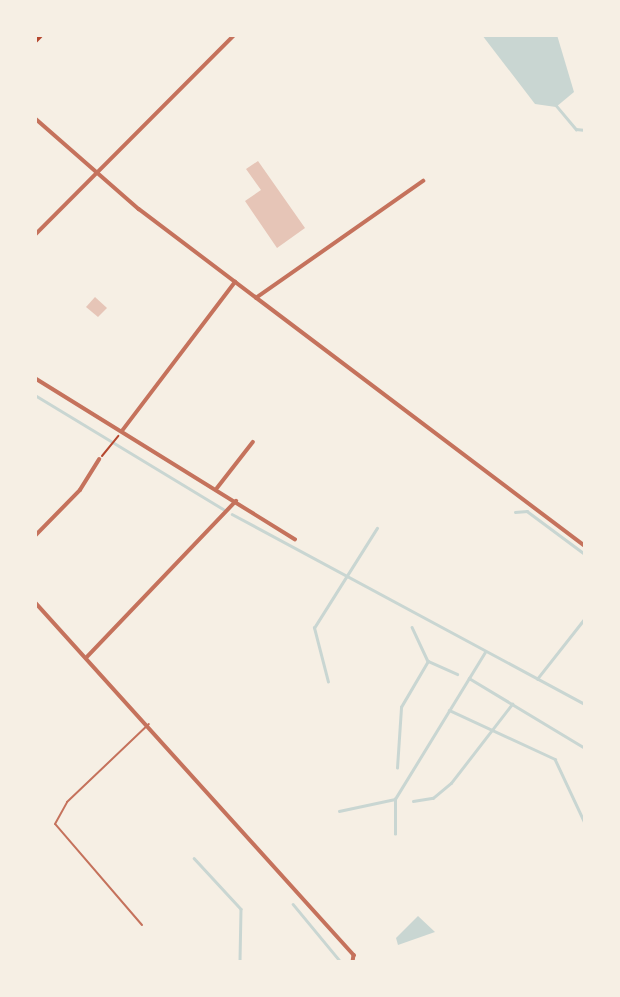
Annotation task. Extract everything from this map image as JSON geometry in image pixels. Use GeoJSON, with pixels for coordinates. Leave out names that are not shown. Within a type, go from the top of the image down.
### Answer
{"type":"FeatureCollection","features":[{"type":"Feature","properties":{"kind":"highway"},"geometry":{"type":"LineString","coordinates":[[35,40],[40,35]]}},
{"type":"Feature","properties":{"kind":"street"},"geometry":{"type":"LineString","coordinates":[[35,235],[234,35]]}},
{"type":"Feature","properties":{"kind":"street"},"geometry":{"type":"LineString","coordinates":[[35,118],[97,174],[235,282],[585,546]]}},
{"type":"Feature","properties":{"kind":"street"},"geometry":{"type":"LineString","coordinates":[[256,298],[424,181]]}},
{"type":"Feature","properties":{"kind":"street"},"geometry":{"type":"LineString","coordinates":[[122,431],[235,282]]}},
{"type":"Feature","properties":{"kind":"street"},"geometry":{"type":"LineString","coordinates":[[35,378],[217,488],[295,539]]}},
{"type":"Feature","properties":{"kind":"street"},"geometry":{"type":"LineString","coordinates":[[217,488],[253,442]]}},
{"type":"Feature","properties":{"kind":"street"},"geometry":{"type":"LineString","coordinates":[[35,536],[80,490],[99,460]]}},
{"type":"Feature","properties":{"kind":"street"},"geometry":{"type":"LineString","coordinates":[[86,658],[236,501]]}},
{"type":"Feature","properties":{"kind":"street"},"geometry":{"type":"LineString","coordinates":[[35,602],[149,724],[350,951],[353,962]]}},
{"type":"Feature","properties":{"kind":"lane"},"geometry":{"type":"LineString","coordinates":[[142,925],[55,824],[67,802],[149,724]]}},
{"type":"Feature","properties":{"kind":"path"},"geometry":{"type":"LineString","coordinates":[[99,460],[115,440]]}},
{"type":"Feature","properties":{"kind":"shaded area"},"geometry":{"type":"Polygon","coordinates":[[[482,35],[557,35],[574,92],[556,107],[535,104],[482,35]]]}},
{"type":"Feature","properties":{"kind":"shaded area"},"geometry":{"type":"Polygon","coordinates":[[[418,916],[435,932],[398,945],[396,938],[418,916]]]}},
{"type":"Feature","properties":{"kind":"building"},"geometry":{"type":"Polygon","coordinates":[[[258,161],[305,228],[277,248],[245,201],[261,190],[246,169],[258,161]]]}},
{"type":"Feature","properties":{"kind":"building"},"geometry":{"type":"Polygon","coordinates":[[[95,297],[107,308],[98,317],[86,307],[95,297]]]}},
{"type":"Feature","properties":{"kind":"waterway"},"geometry":{"type":"LineString","coordinates":[[555,104],[576,129],[585,130]]}},
{"type":"Feature","properties":{"kind":"waterway"},"geometry":{"type":"LineString","coordinates":[[35,395],[223,509]]}},
{"type":"Feature","properties":{"kind":"waterway"},"geometry":{"type":"LineString","coordinates":[[515,512],[527,511],[585,554]]}},
{"type":"Feature","properties":{"kind":"waterway"},"geometry":{"type":"LineString","coordinates":[[232,514],[585,704]]}},
{"type":"Feature","properties":{"kind":"waterway"},"geometry":{"type":"LineString","coordinates":[[328,682],[314,628],[377,528]]}},
{"type":"Feature","properties":{"kind":"waterway"},"geometry":{"type":"LineString","coordinates":[[537,679],[585,618]]}},
{"type":"Feature","properties":{"kind":"waterway"},"geometry":{"type":"LineString","coordinates":[[412,627],[428,661],[457,674]]}},
{"type":"Feature","properties":{"kind":"waterway"},"geometry":{"type":"LineString","coordinates":[[339,811],[395,799],[485,652]]}},
{"type":"Feature","properties":{"kind":"waterway"},"geometry":{"type":"LineString","coordinates":[[397,768],[401,707],[428,661]]}},
{"type":"Feature","properties":{"kind":"waterway"},"geometry":{"type":"LineString","coordinates":[[469,678],[585,748]]}},
{"type":"Feature","properties":{"kind":"waterway"},"geometry":{"type":"LineString","coordinates":[[413,801],[433,798],[451,783],[512,704]]}},
{"type":"Feature","properties":{"kind":"waterway"},"geometry":{"type":"LineString","coordinates":[[449,710],[555,759],[585,823]]}},
{"type":"Feature","properties":{"kind":"waterway"},"geometry":{"type":"LineString","coordinates":[[395,799],[395,834]]}},
{"type":"Feature","properties":{"kind":"waterway"},"geometry":{"type":"LineString","coordinates":[[194,858],[241,909],[240,962]]}},
{"type":"Feature","properties":{"kind":"waterway"},"geometry":{"type":"LineString","coordinates":[[293,904],[341,962]]}}]}
